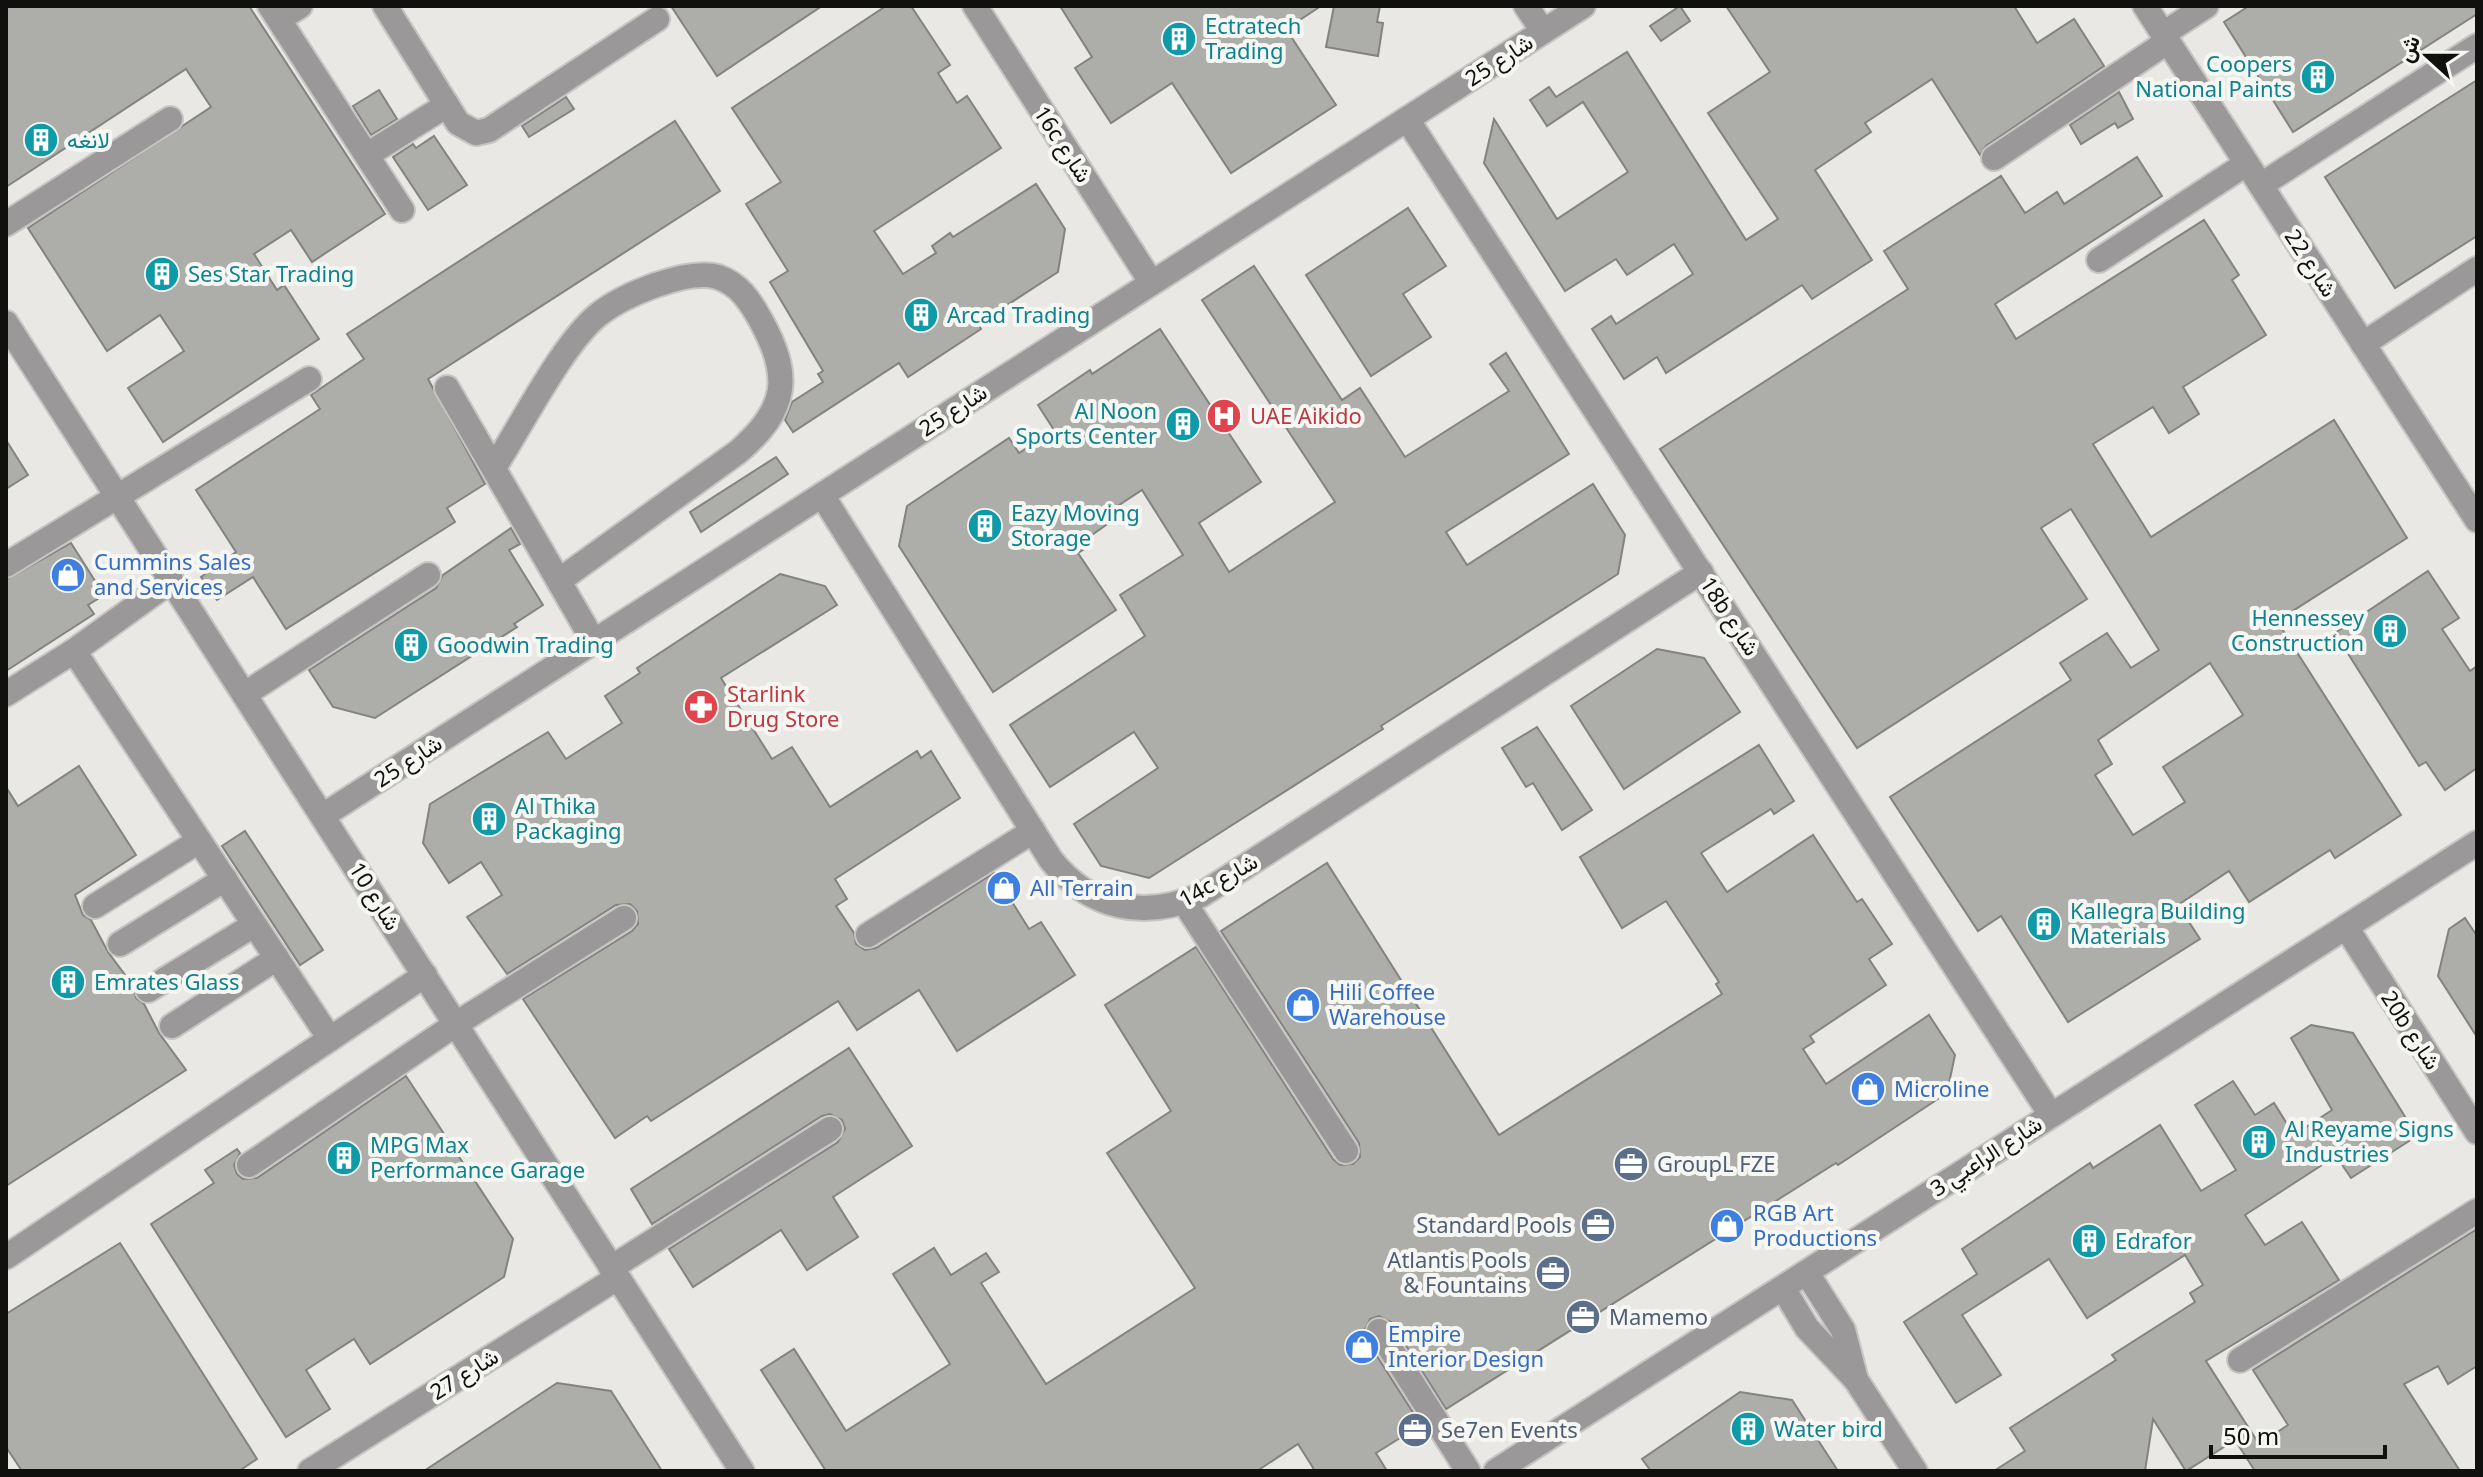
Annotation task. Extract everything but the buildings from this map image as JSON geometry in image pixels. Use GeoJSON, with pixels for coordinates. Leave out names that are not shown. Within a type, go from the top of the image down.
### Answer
{"type":"FeatureCollection","features":[{"type":"Feature","properties":{"kind":"street"},"geometry":{"type":"LineString","coordinates":[[300,6],[275,13],[402,210]]}},
{"type":"Feature","properties":{"kind":"street"},"geometry":{"type":"LineString","coordinates":[[385,6],[463,128],[483,132],[657,19]]}},
{"type":"Feature","properties":{"kind":"street","name":"16c شارع"},"geometry":{"type":"LineString","coordinates":[[975,6],[1151,282]]}},
{"type":"Feature","properties":{"kind":"street"},"geometry":{"type":"LineString","coordinates":[[1526,6],[1543,31]]}},
{"type":"Feature","properties":{"kind":"street","name":"شارع 25"},"geometry":{"type":"LineString","coordinates":[[324,815],[1583,6]]}},
{"type":"Feature","properties":{"kind":"street","name":"شارع 22"},"geometry":{"type":"LineString","coordinates":[[2145,6],[2477,520]]}},
{"type":"Feature","properties":{"kind":"street"},"geometry":{"type":"LineString","coordinates":[[1994,158],[2206,6]]}},
{"type":"Feature","properties":{"kind":"street"},"geometry":{"type":"LineString","coordinates":[[2261,185],[2477,46]]}},
{"type":"Feature","properties":{"kind":"street"},"geometry":{"type":"LineString","coordinates":[[367,155],[447,105]]}},
{"type":"Feature","properties":{"kind":"street"},"geometry":{"type":"LineString","coordinates":[[6,224],[170,119]]}},
{"type":"Feature","properties":{"kind":"street","name":"18b شارع"},"geometry":{"type":"LineString","coordinates":[[1407,119],[2051,1115]]}},
{"type":"Feature","properties":{"kind":"street"},"geometry":{"type":"LineString","coordinates":[[2099,260],[2246,164]]}},
{"type":"Feature","properties":{"kind":"street"},"geometry":{"type":"LineString","coordinates":[[2363,344],[2477,269]]}},
{"type":"Feature","properties":{"kind":"street"},"geometry":{"type":"LineString","coordinates":[[495,466],[574,341],[610,306],[640,292],[705,275],[732,283],[751,303],[777,349],[782,365],[779,399],[763,429],[738,452],[560,580]]}},
{"type":"Feature","properties":{"kind":"street","name":"شارع 10"},"geometry":{"type":"LineString","coordinates":[[6,323],[742,1471]]}},
{"type":"Feature","properties":{"kind":"street"},"geometry":{"type":"LineString","coordinates":[[6,565],[309,379]]}},
{"type":"Feature","properties":{"kind":"street"},"geometry":{"type":"LineString","coordinates":[[447,388],[495,466],[594,642]]}},
{"type":"Feature","properties":{"kind":"street","name":"14c شارع"},"geometry":{"type":"LineString","coordinates":[[822,495],[1063,875],[1093,897],[1129,909],[1156,909],[1184,902],[1701,572]]}},
{"type":"Feature","properties":{"kind":"street"},"geometry":{"type":"LineString","coordinates":[[245,694],[428,575]]}},
{"type":"Feature","properties":{"kind":"street"},"geometry":{"type":"LineString","coordinates":[[6,694],[74,651],[171,581]]}},
{"type":"Feature","properties":{"kind":"street"},"geometry":{"type":"LineString","coordinates":[[74,651],[330,1039]]}},
{"type":"Feature","properties":{"kind":"street"},"geometry":{"type":"LineString","coordinates":[[868,935],[1033,831]]}},
{"type":"Feature","properties":{"kind":"street"},"geometry":{"type":"LineString","coordinates":[[95,906],[199,841]]}},
{"type":"Feature","properties":{"kind":"street","name":"شارع الراعبي 3"},"geometry":{"type":"LineString","coordinates":[[1496,1471],[2477,843]]}},
{"type":"Feature","properties":{"kind":"street"},"geometry":{"type":"LineString","coordinates":[[120,944],[225,879]]}},
{"type":"Feature","properties":{"kind":"street"},"geometry":{"type":"LineString","coordinates":[[1184,902],[1346,1151]]}},
{"type":"Feature","properties":{"kind":"street"},"geometry":{"type":"LineString","coordinates":[[249,1165],[456,1024],[624,918]]}},
{"type":"Feature","properties":{"kind":"street"},"geometry":{"type":"LineString","coordinates":[[148,990],[254,925]]}},
{"type":"Feature","properties":{"kind":"street","name":"20b شارع"},"geometry":{"type":"LineString","coordinates":[[2346,927],[2477,1132]]}},
{"type":"Feature","properties":{"kind":"street"},"geometry":{"type":"LineString","coordinates":[[172,1026],[277,958]]}},
{"type":"Feature","properties":{"kind":"street"},"geometry":{"type":"LineString","coordinates":[[6,1257],[425,975]]}},
{"type":"Feature","properties":{"kind":"street","name":"شارع 27"},"geometry":{"type":"LineString","coordinates":[[316,1468],[830,1129]]}},
{"type":"Feature","properties":{"kind":"street"},"geometry":{"type":"LineString","coordinates":[[2240,1360],[2477,1211]]}},
{"type":"Feature","properties":{"kind":"street"},"geometry":{"type":"LineString","coordinates":[[1807,1273],[1843,1330],[1856,1380]]}},
{"type":"Feature","properties":{"kind":"street"},"geometry":{"type":"LineString","coordinates":[[1783,1288],[1807,1328],[1856,1380],[1915,1471]]}},
{"type":"Feature","properties":{"kind":"street"},"geometry":{"type":"LineString","coordinates":[[1379,1331],[1468,1471]]}},
{"type":"Feature","properties":{"kind":"place","name":"Ectratech Trading"},"geometry":{"type":"Point","coordinates":[1179,39]}},
{"type":"Feature","properties":{"kind":"place","name":"Coopers National Paints"},"geometry":{"type":"Point","coordinates":[2318,77]}},
{"type":"Feature","properties":{"kind":"place","name":"لانغه"},"geometry":{"type":"Point","coordinates":[41,140]}},
{"type":"Feature","properties":{"kind":"place","name":"Ses Star Trading"},"geometry":{"type":"Point","coordinates":[162,274]}},
{"type":"Feature","properties":{"kind":"place","name":"Arcad Trading"},"geometry":{"type":"Point","coordinates":[921,315]}},
{"type":"Feature","properties":{"kind":"place","name":"UAE Aikido"},"geometry":{"type":"Point","coordinates":[1224,416]}},
{"type":"Feature","properties":{"kind":"place","name":"Al Noon Sports Center"},"geometry":{"type":"Point","coordinates":[1183,424]}},
{"type":"Feature","properties":{"kind":"place","name":"Eazy Moving Storage"},"geometry":{"type":"Point","coordinates":[985,526]}},
{"type":"Feature","properties":{"kind":"place","name":"Cummins Sales and Services"},"geometry":{"type":"Point","coordinates":[68,575]}},
{"type":"Feature","properties":{"kind":"place","name":"Hennessey Construction"},"geometry":{"type":"Point","coordinates":[2390,631]}},
{"type":"Feature","properties":{"kind":"place","name":"Goodwin Trading"},"geometry":{"type":"Point","coordinates":[411,645]}},
{"type":"Feature","properties":{"kind":"place","name":"Starlink Drug Store"},"geometry":{"type":"Point","coordinates":[701,707]}},
{"type":"Feature","properties":{"kind":"place","name":"Al Thika Packaging"},"geometry":{"type":"Point","coordinates":[489,819]}},
{"type":"Feature","properties":{"kind":"place","name":"All Terrain"},"geometry":{"type":"Point","coordinates":[1004,888]}},
{"type":"Feature","properties":{"kind":"place","name":"Kallegra Building Materials"},"geometry":{"type":"Point","coordinates":[2044,924]}},
{"type":"Feature","properties":{"kind":"place","name":"Emrates Glass"},"geometry":{"type":"Point","coordinates":[68,982]}},
{"type":"Feature","properties":{"kind":"place","name":"Hili Coffee Warehouse"},"geometry":{"type":"Point","coordinates":[1303,1005]}},
{"type":"Feature","properties":{"kind":"place","name":"Microline"},"geometry":{"type":"Point","coordinates":[1868,1089]}},
{"type":"Feature","properties":{"kind":"place","name":"Al Reyame Signs Industries"},"geometry":{"type":"Point","coordinates":[2259,1142]}},
{"type":"Feature","properties":{"kind":"place","name":"MPG Max Performance Garage"},"geometry":{"type":"Point","coordinates":[344,1158]}},
{"type":"Feature","properties":{"kind":"place","name":"GroupL FZE"},"geometry":{"type":"Point","coordinates":[1631,1164]}},
{"type":"Feature","properties":{"kind":"place","name":"Standard Pools"},"geometry":{"type":"Point","coordinates":[1598,1225]}},
{"type":"Feature","properties":{"kind":"place","name":"RGB Art Productions"},"geometry":{"type":"Point","coordinates":[1727,1226]}},
{"type":"Feature","properties":{"kind":"place","name":"Edrafor"},"geometry":{"type":"Point","coordinates":[2089,1241]}},
{"type":"Feature","properties":{"kind":"place","name":"Atlantis Pools & Fountains"},"geometry":{"type":"Point","coordinates":[1553,1273]}},
{"type":"Feature","properties":{"kind":"place","name":"Mamemo"},"geometry":{"type":"Point","coordinates":[1583,1317]}},
{"type":"Feature","properties":{"kind":"place","name":"Empire Interior Design"},"geometry":{"type":"Point","coordinates":[1362,1347]}},
{"type":"Feature","properties":{"kind":"place","name":"Water bird"},"geometry":{"type":"Point","coordinates":[1748,1429]}},
{"type":"Feature","properties":{"kind":"place","name":"Se7en Events"},"geometry":{"type":"Point","coordinates":[1415,1430]}}]}
